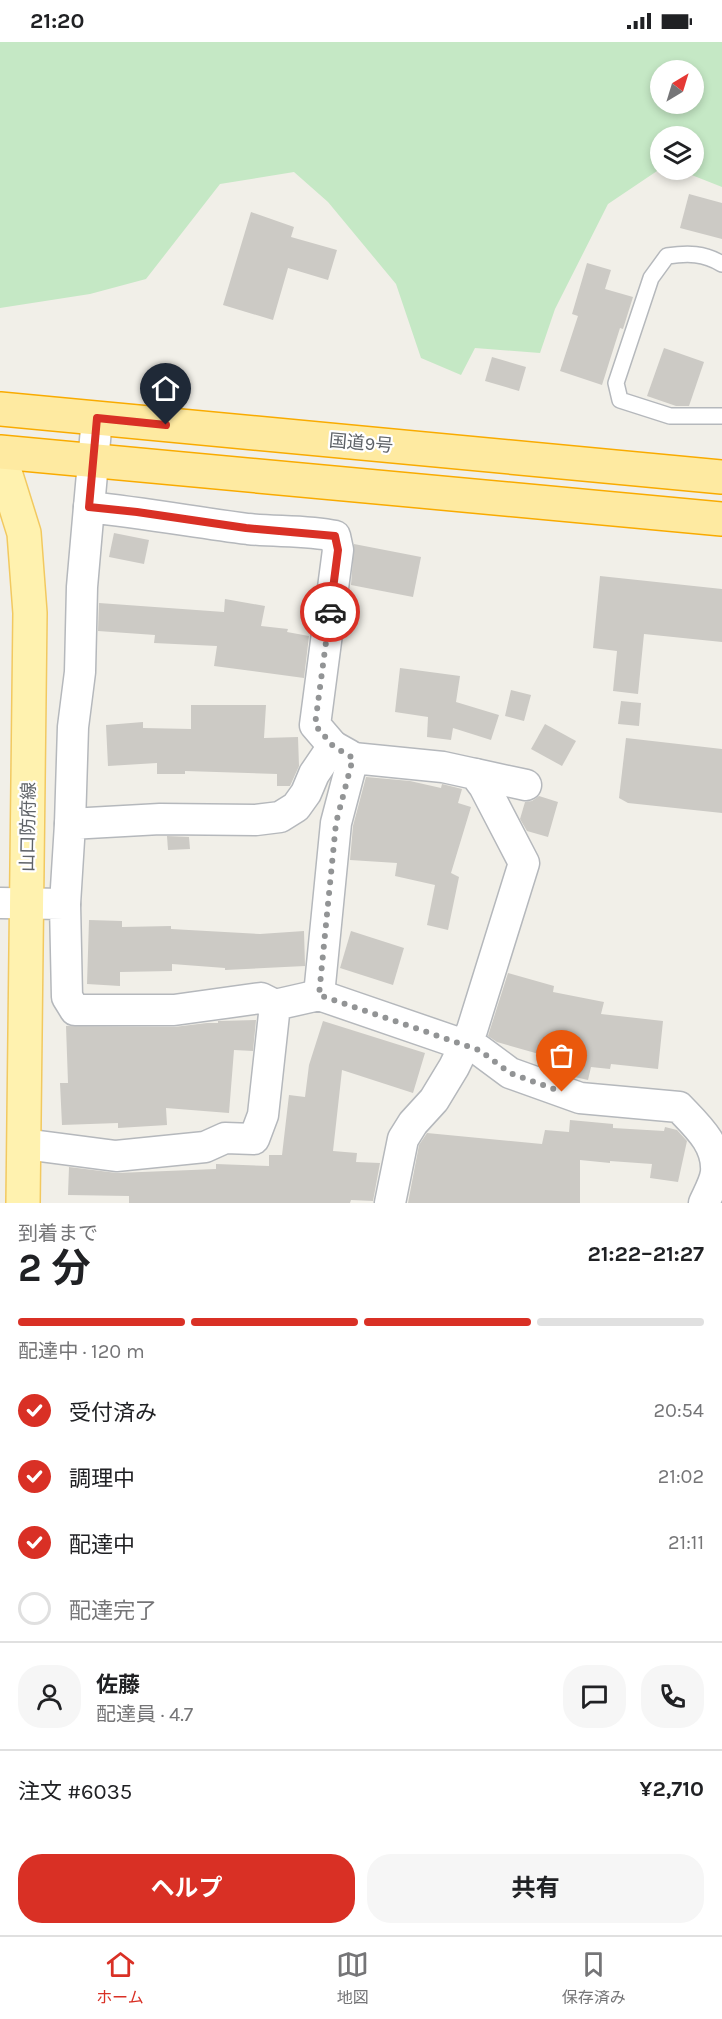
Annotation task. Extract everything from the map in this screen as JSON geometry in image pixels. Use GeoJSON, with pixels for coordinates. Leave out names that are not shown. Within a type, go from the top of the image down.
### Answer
{"type":"FeatureCollection","features":[{"type":"Feature","properties":{"kind":"highway","name":"国道9号"},"geometry":{"type":"LineString","coordinates":[[9,410],[722,477]]}},
{"type":"Feature","properties":{"kind":"highway"},"geometry":{"type":"LineString","coordinates":[[0,454],[722,519]]}},
{"type":"Feature","properties":{"kind":"main road","name":"山口防府線"},"geometry":{"type":"LineString","coordinates":[[0,454],[24,533],[30,613],[13,903],[24,1144],[23,1203]]}},
{"type":"Feature","properties":{"kind":"street"},"geometry":{"type":"LineString","coordinates":[[97,418],[82,587],[80,672],[73,727],[65,904],[67,997],[75,1010],[174,1010],[261,998],[275,1005],[319,995],[479,1050],[510,1073],[580,1098],[679,1107],[699,1128],[715,1150],[716,1173],[704,1203]]}},
{"type":"Feature","properties":{"kind":"street"},"geometry":{"type":"LineString","coordinates":[[89,507],[246,528],[335,536],[338,550],[315,725],[343,752],[443,767],[526,785]]}},
{"type":"Feature","properties":{"kind":"street"},"geometry":{"type":"LineString","coordinates":[[70,824],[160,819],[256,820],[280,817],[296,807],[306,793],[314,774],[343,752]]}},
{"type":"Feature","properties":{"kind":"street"},"geometry":{"type":"LineString","coordinates":[[319,995],[343,752]]}},
{"type":"Feature","properties":{"kind":"street"},"geometry":{"type":"LineString","coordinates":[[390,1203],[403,1139],[413,1123],[434,1100],[454,1067],[472,1030],[524,863],[484,786],[475,774]]}},
{"type":"Feature","properties":{"kind":"street"},"geometry":{"type":"LineString","coordinates":[[13,903],[65,904]]}},
{"type":"Feature","properties":{"kind":"street"},"geometry":{"type":"LineString","coordinates":[[24,1144],[116,1155],[206,1147],[225,1138],[254,1139],[262,1115],[275,1005]]}},
{"type":"Feature","properties":{"kind":"street"},"geometry":{"type":"LineString","coordinates":[[704,1203],[722,1198]]}},
{"type":"Feature","properties":{"kind":"lane"},"geometry":{"type":"LineString","coordinates":[[722,264],[711,257],[690,252],[667,256],[651,278],[616,383],[620,400],[670,416],[722,416]]}},
{"type":"Feature","properties":{"kind":"green space"},"geometry":{"type":"Polygon","coordinates":[[[0,42],[722,42],[722,187],[704,180],[704,126],[650,126],[650,176],[608,204],[555,309],[540,353],[475,348],[461,375],[421,358],[396,284],[328,202],[294,172],[220,184],[146,279],[90,294],[0,308],[0,42]]]}},
{"type":"Feature","properties":{"kind":"building"},"geometry":{"type":"Polygon","coordinates":[[[689,194],[722,203],[722,239],[680,228],[689,194]]]}},
{"type":"Feature","properties":{"kind":"building"},"geometry":{"type":"Polygon","coordinates":[[[251,212],[294,227],[291,237],[337,250],[328,280],[288,268],[273,320],[223,305],[251,212]]]}},
{"type":"Feature","properties":{"kind":"building"},"geometry":{"type":"Polygon","coordinates":[[[587,263],[611,270],[605,289],[633,297],[623,329],[620,328],[602,385],[560,371],[578,316],[572,314],[587,263]]]}},
{"type":"Feature","properties":{"kind":"building"},"geometry":{"type":"Polygon","coordinates":[[[664,348],[704,362],[689,406],[676,406],[647,396],[664,348]]]}},
{"type":"Feature","properties":{"kind":"building"},"geometry":{"type":"Polygon","coordinates":[[[492,357],[526,367],[519,391],[485,381],[492,357]]]}},
{"type":"Feature","properties":{"kind":"building"},"geometry":{"type":"Polygon","coordinates":[[[114,533],[149,540],[144,564],[109,557],[114,533]]]}},
{"type":"Feature","properties":{"kind":"building"},"geometry":{"type":"Polygon","coordinates":[[[354,544],[421,557],[413,597],[351,585],[354,544]]]}},
{"type":"Feature","properties":{"kind":"building"},"geometry":{"type":"Polygon","coordinates":[[[600,576],[722,589],[722,642],[644,634],[638,694],[613,691],[617,651],[593,648],[600,576]]]}},
{"type":"Feature","properties":{"kind":"building"},"geometry":{"type":"Polygon","coordinates":[[[225,599],[265,606],[261,626],[288,629],[287,632],[309,636],[304,678],[214,666],[217,646],[154,643],[155,635],[98,631],[99,603],[224,612],[225,599]]]}},
{"type":"Feature","properties":{"kind":"building"},"geometry":{"type":"Polygon","coordinates":[[[400,668],[460,676],[456,702],[499,715],[491,740],[453,728],[451,740],[427,737],[428,717],[395,712],[400,668]]]}},
{"type":"Feature","properties":{"kind":"building"},"geometry":{"type":"Polygon","coordinates":[[[511,690],[531,695],[524,721],[505,716],[511,690]]]}},
{"type":"Feature","properties":{"kind":"building"},"geometry":{"type":"Polygon","coordinates":[[[621,701],[641,703],[639,726],[618,724],[621,701]]]}},
{"type":"Feature","properties":{"kind":"building"},"geometry":{"type":"Polygon","coordinates":[[[191,705],[266,705],[264,738],[298,737],[299,766],[290,786],[277,786],[277,774],[185,771],[185,774],[157,774],[157,763],[108,766],[106,725],[143,722],[143,728],[191,729],[191,705]]]}},
{"type":"Feature","properties":{"kind":"building"},"geometry":{"type":"Polygon","coordinates":[[[545,724],[576,741],[562,766],[531,749],[545,724]]]}},
{"type":"Feature","properties":{"kind":"building"},"geometry":{"type":"Polygon","coordinates":[[[626,738],[722,749],[722,813],[628,803],[619,798],[626,738]]]}},
{"type":"Feature","properties":{"kind":"building"},"geometry":{"type":"Polygon","coordinates":[[[366,777],[410,781],[441,788],[442,784],[462,789],[458,803],[471,807],[451,873],[459,877],[448,930],[427,925],[435,885],[395,876],[397,863],[350,860],[353,826],[366,777]]]}},
{"type":"Feature","properties":{"kind":"building"},"geometry":{"type":"Polygon","coordinates":[[[539,796],[558,802],[548,837],[527,831],[520,819],[525,802],[532,801],[539,796]]]}},
{"type":"Feature","properties":{"kind":"building"},"geometry":{"type":"Polygon","coordinates":[[[167,836],[189,837],[190,849],[168,850],[167,836]]]}},
{"type":"Feature","properties":{"kind":"building"},"geometry":{"type":"Polygon","coordinates":[[[89,920],[122,921],[122,927],[171,926],[171,929],[260,934],[304,931],[305,966],[225,970],[225,968],[172,964],[172,971],[120,972],[120,986],[87,984],[89,920]]]}},
{"type":"Feature","properties":{"kind":"building"},"geometry":{"type":"Polygon","coordinates":[[[351,931],[404,948],[393,985],[340,968],[351,931]]]}},
{"type":"Feature","properties":{"kind":"building"},"geometry":{"type":"Polygon","coordinates":[[[508,973],[554,986],[553,992],[604,1002],[601,1014],[663,1021],[658,1069],[611,1064],[610,1069],[591,1067],[588,1080],[544,1067],[546,1056],[497,1042],[488,1036],[508,973]]]}},
{"type":"Feature","properties":{"kind":"building"},"geometry":{"type":"Polygon","coordinates":[[[256,1020],[253,1051],[234,1050],[229,1113],[166,1108],[167,1125],[118,1128],[118,1123],[62,1125],[60,1083],[68,1083],[66,1026],[174,1027],[218,1023],[218,1021],[256,1020]]]}},
{"type":"Feature","properties":{"kind":"building"},"geometry":{"type":"Polygon","coordinates":[[[323,1021],[425,1053],[413,1093],[342,1070],[333,1151],[357,1153],[356,1162],[380,1163],[373,1201],[351,1200],[350,1203],[129,1203],[129,1196],[68,1195],[69,1167],[117,1173],[216,1169],[216,1164],[269,1166],[269,1155],[282,1155],[289,1095],[305,1097],[309,1065],[323,1021]]]}},
{"type":"Feature","properties":{"kind":"building"},"geometry":{"type":"Polygon","coordinates":[[[570,1120],[613,1124],[613,1128],[664,1131],[665,1127],[677,1130],[687,1141],[678,1182],[650,1178],[652,1164],[580,1160],[580,1203],[408,1203],[419,1145],[427,1133],[542,1144],[545,1130],[569,1132],[570,1120]]]}},
{"type":"Feature","properties":{"kind":"way so far"},"geometry":{"type":"LineString","coordinates":[[330,612],[315,725],[333,746],[353,758],[336,823],[327,937],[319,995],[479,1050],[510,1073],[562,1092]]}},
{"type":"Feature","properties":{"kind":"route"},"geometry":{"type":"LineString","coordinates":[[166,425],[97,418],[89,507],[246,528],[335,536],[338,550],[330,612]]}}]}
